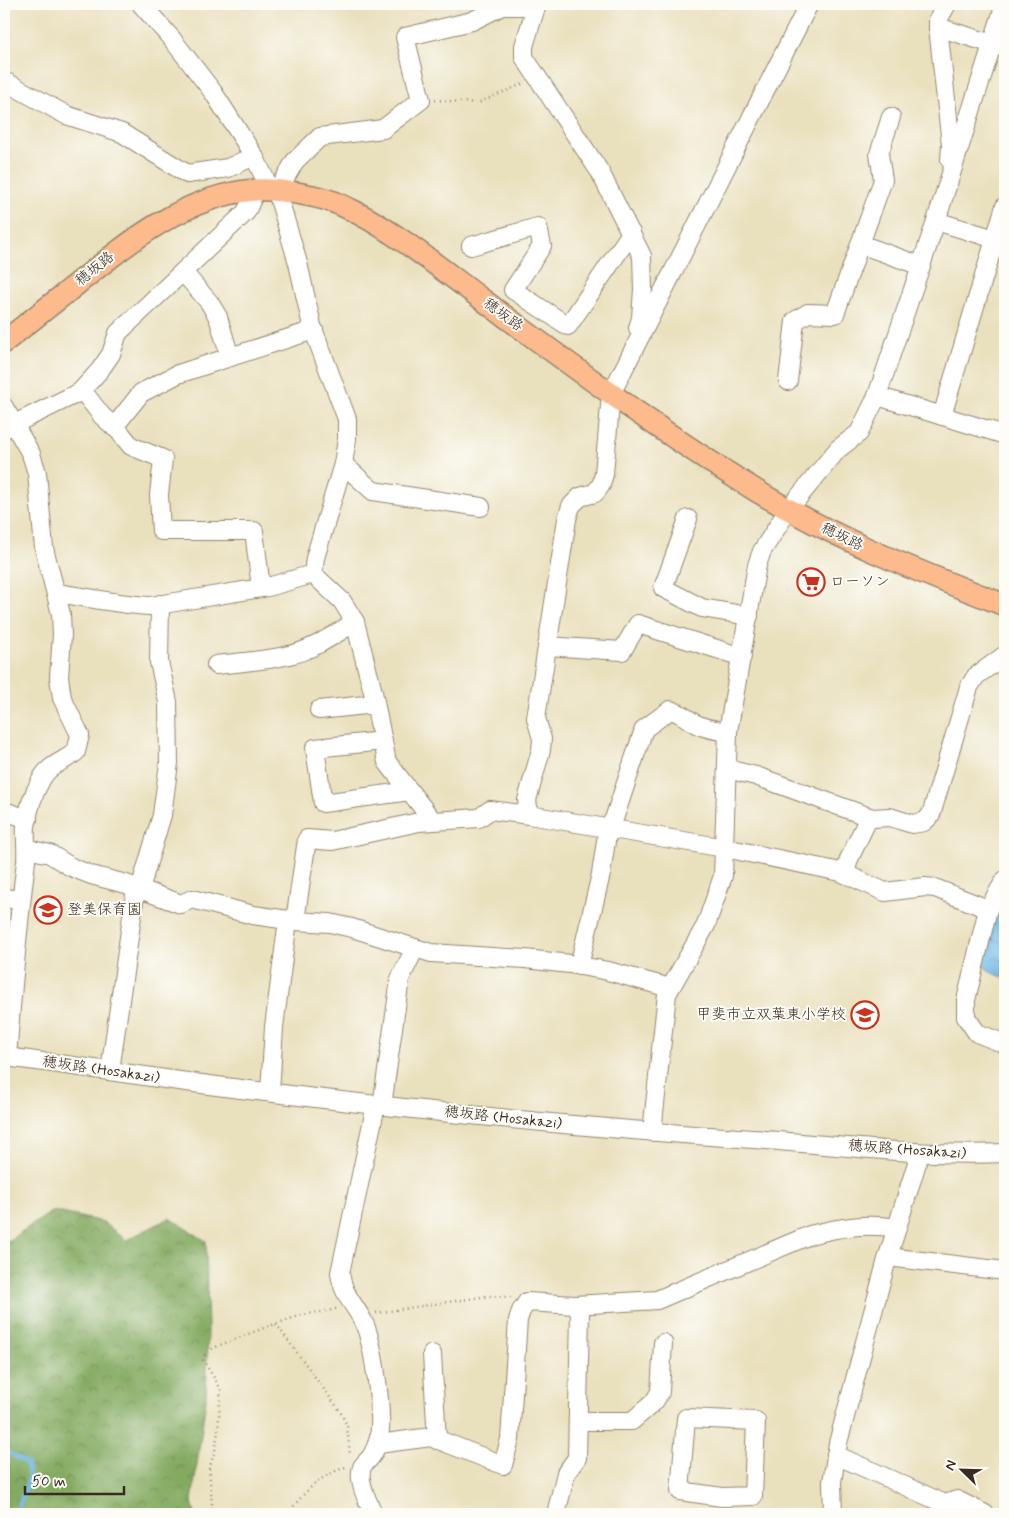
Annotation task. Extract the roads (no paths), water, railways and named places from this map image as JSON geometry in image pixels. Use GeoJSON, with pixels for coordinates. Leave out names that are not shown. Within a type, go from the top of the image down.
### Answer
{"type":"FeatureCollection","features":[{"type":"Feature","properties":{"kind":"main road","name":"穂坂路"},"geometry":{"type":"LineString","coordinates":[[4,342],[122,248],[169,218],[209,199],[268,191],[304,194],[340,204],[385,230],[611,394],[682,443],[788,510],[908,568],[1005,605]]}},
{"type":"Feature","properties":{"kind":"street"},"geometry":{"type":"LineString","coordinates":[[141,4],[172,39],[213,92],[254,156],[298,263],[314,330],[347,419],[347,439],[343,464],[315,558],[313,574]]}},
{"type":"Feature","properties":{"kind":"street"},"geometry":{"type":"LineString","coordinates":[[529,814],[527,800],[541,750],[542,739],[536,718],[567,519],[571,506],[580,497],[595,493],[601,485],[604,474],[611,394],[810,4]]}},
{"type":"Feature","properties":{"kind":"street"},"geometry":{"type":"LineString","coordinates":[[948,4],[938,20],[938,27],[951,145],[949,180]]}},
{"type":"Feature","properties":{"kind":"street"},"geometry":{"type":"LineString","coordinates":[[652,1132],[667,994],[706,925],[723,876],[728,732],[757,565],[762,551],[788,510],[838,449],[859,433],[877,396],[949,180],[999,46],[1005,4]]}},
{"type":"Feature","properties":{"kind":"street"},"geometry":{"type":"LineString","coordinates":[[9,426],[82,390],[111,354],[118,333],[268,191],[320,137],[383,129],[421,100],[405,37],[472,21],[502,6],[536,5],[524,46],[524,57],[600,172],[642,256],[644,289],[641,318],[629,358]]}},
{"type":"Feature","properties":{"kind":"street"},"geometry":{"type":"LineString","coordinates":[[938,27],[999,46]]}},
{"type":"Feature","properties":{"kind":"street"},"geometry":{"type":"LineString","coordinates":[[4,84],[8,83],[66,115],[122,133],[187,174],[228,168],[254,156]]}},
{"type":"Feature","properties":{"kind":"street"},"geometry":{"type":"LineString","coordinates":[[788,381],[795,321],[808,313],[835,314],[883,180],[879,154],[891,117]]}},
{"type":"Feature","properties":{"kind":"street"},"geometry":{"type":"LineString","coordinates":[[942,416],[1000,240],[1005,206]]}},
{"type":"Feature","properties":{"kind":"street"},"geometry":{"type":"LineString","coordinates":[[936,221],[1000,240]]}},
{"type":"Feature","properties":{"kind":"street"},"geometry":{"type":"LineString","coordinates":[[470,246],[538,227],[542,246],[513,290],[568,326],[631,234]]}},
{"type":"Feature","properties":{"kind":"street"},"geometry":{"type":"LineString","coordinates":[[860,244],[921,266]]}},
{"type":"Feature","properties":{"kind":"street"},"geometry":{"type":"LineString","coordinates":[[183,272],[209,302],[218,317],[230,357]]}},
{"type":"Feature","properties":{"kind":"street"},"geometry":{"type":"LineString","coordinates":[[114,427],[141,393],[178,374],[314,330]]}},
{"type":"Feature","properties":{"kind":"street"},"geometry":{"type":"LineString","coordinates":[[82,390],[102,416],[132,446],[163,459],[159,495],[161,531],[254,531],[261,588]]}},
{"type":"Feature","properties":{"kind":"street"},"geometry":{"type":"LineString","coordinates":[[877,396],[942,416],[1004,430]]}},
{"type":"Feature","properties":{"kind":"street"},"geometry":{"type":"LineString","coordinates":[[4,408],[9,426],[31,454],[37,473],[44,548],[61,614],[62,635],[59,677],[62,698],[80,735],[76,752],[50,767],[41,779],[30,805],[26,828],[28,849],[5,1057]]}},
{"type":"Feature","properties":{"kind":"street"},"geometry":{"type":"LineString","coordinates":[[343,464],[373,491],[482,507]]}},
{"type":"Feature","properties":{"kind":"street"},"geometry":{"type":"LineString","coordinates":[[688,519],[663,588],[702,608],[749,616]]}},
{"type":"Feature","properties":{"kind":"street"},"geometry":{"type":"LineString","coordinates":[[56,593],[133,605],[160,604],[261,588],[313,574]]}},
{"type":"Feature","properties":{"kind":"street"},"geometry":{"type":"LineString","coordinates":[[313,574],[342,601],[355,622],[387,762],[433,821]]}},
{"type":"Feature","properties":{"kind":"street"},"geometry":{"type":"LineString","coordinates":[[110,1071],[138,888],[162,815],[169,763],[168,702],[159,662],[160,604]]}},
{"type":"Feature","properties":{"kind":"street"},"geometry":{"type":"LineString","coordinates":[[216,665],[260,661],[291,655],[320,643],[355,622]]}},
{"type":"Feature","properties":{"kind":"street"},"geometry":{"type":"LineString","coordinates":[[547,646],[622,651],[638,624],[742,657]]}},
{"type":"Feature","properties":{"kind":"street"},"geometry":{"type":"LineString","coordinates":[[727,769],[756,776],[872,818],[890,817],[912,824],[924,822],[931,815],[969,687],[976,676],[1005,655]]}},
{"type":"Feature","properties":{"kind":"street"},"geometry":{"type":"LineString","coordinates":[[319,710],[375,704]]}},
{"type":"Feature","properties":{"kind":"street"},"geometry":{"type":"LineString","coordinates":[[579,966],[601,874],[608,828],[614,820],[644,729],[670,710],[707,729],[728,732]]}},
{"type":"Feature","properties":{"kind":"street"},"geometry":{"type":"LineString","coordinates":[[383,741],[315,748],[323,802],[410,791]]}},
{"type":"Feature","properties":{"kind":"street"},"geometry":{"type":"LineString","coordinates":[[270,1092],[274,1027],[307,839],[332,841],[419,822],[479,818],[490,810],[529,814],[725,848],[845,874],[885,892],[934,888],[988,909]]}},
{"type":"Feature","properties":{"kind":"street"},"geometry":{"type":"LineString","coordinates":[[4,811],[28,819]]}},
{"type":"Feature","properties":{"kind":"street"},"geometry":{"type":"LineString","coordinates":[[845,874],[849,858],[869,817]]}},
{"type":"Feature","properties":{"kind":"street"},"geometry":{"type":"LineString","coordinates":[[28,849],[50,854],[71,867],[91,875],[138,888],[181,904],[192,899],[252,915],[330,923],[432,953],[453,956],[525,959],[579,966],[608,971],[670,988]]}},
{"type":"Feature","properties":{"kind":"street"},"geometry":{"type":"LineString","coordinates":[[1005,880],[988,909],[966,1000],[966,1017],[977,1033],[1005,1044]]}},
{"type":"Feature","properties":{"kind":"street"},"geometry":{"type":"LineString","coordinates":[[4,898],[21,900]]}},
{"type":"Feature","properties":{"kind":"street"},"geometry":{"type":"LineString","coordinates":[[374,1514],[365,1496],[358,1471],[371,1456],[378,1444],[381,1429],[380,1403],[369,1336],[342,1286],[340,1273],[379,1106],[400,979],[415,948]]}},
{"type":"Feature","properties":{"kind":"street","name":"穂坂路 (Hosakazi)"},"geometry":{"type":"LineString","coordinates":[[5,1057],[379,1106],[548,1124],[828,1144],[887,1151],[969,1155],[1005,1153]]}},
{"type":"Feature","properties":{"kind":"street"},"geometry":{"type":"LineString","coordinates":[[833,1514],[832,1482],[836,1455],[862,1350],[920,1152]]}},
{"type":"Feature","properties":{"kind":"street"},"geometry":{"type":"LineString","coordinates":[[378,1444],[431,1437],[503,1465],[510,1439],[518,1320],[527,1302],[575,1305],[657,1300],[810,1235],[854,1226],[877,1225],[897,1228]]}},
{"type":"Feature","properties":{"kind":"street"},"geometry":{"type":"LineString","coordinates":[[888,1257],[1005,1271]]}},
{"type":"Feature","properties":{"kind":"street"},"geometry":{"type":"LineString","coordinates":[[556,1514],[566,1473],[577,1458],[580,1313],[575,1305]]}},
{"type":"Feature","properties":{"kind":"street"},"geometry":{"type":"LineString","coordinates":[[578,1422],[632,1421],[654,1402],[660,1392],[663,1343]]}},
{"type":"Feature","properties":{"kind":"street"},"geometry":{"type":"LineString","coordinates":[[432,1354],[437,1440]]}},
{"type":"Feature","properties":{"kind":"street"},"geometry":{"type":"LineString","coordinates":[[686,1418],[756,1421],[753,1496],[721,1506],[680,1491],[686,1418]]}},
{"type":"Feature","properties":{"kind":"street"},"geometry":{"type":"LineString","coordinates":[[836,1455],[945,1504],[957,1500],[978,1513]]}},
{"type":"Feature","properties":{"kind":"water"},"geometry":{"type":"Polygon","coordinates":[[[1005,883],[1005,978],[988,971],[980,957],[1005,883]]]}},
{"type":"Feature","properties":{"kind":"waterway"},"geometry":{"type":"LineString","coordinates":[[4,1450],[27,1464],[29,1478],[16,1514]]}},
{"type":"Feature","properties":{"kind":"place","name":"ローソン"},"geometry":{"type":"Point","coordinates":[811,582]}},
{"type":"Feature","properties":{"kind":"place","name":"登美保育園"},"geometry":{"type":"Point","coordinates":[48,910]}},
{"type":"Feature","properties":{"kind":"place","name":"甲斐市立双葉東小学校"},"geometry":{"type":"Point","coordinates":[865,1015]}}]}
